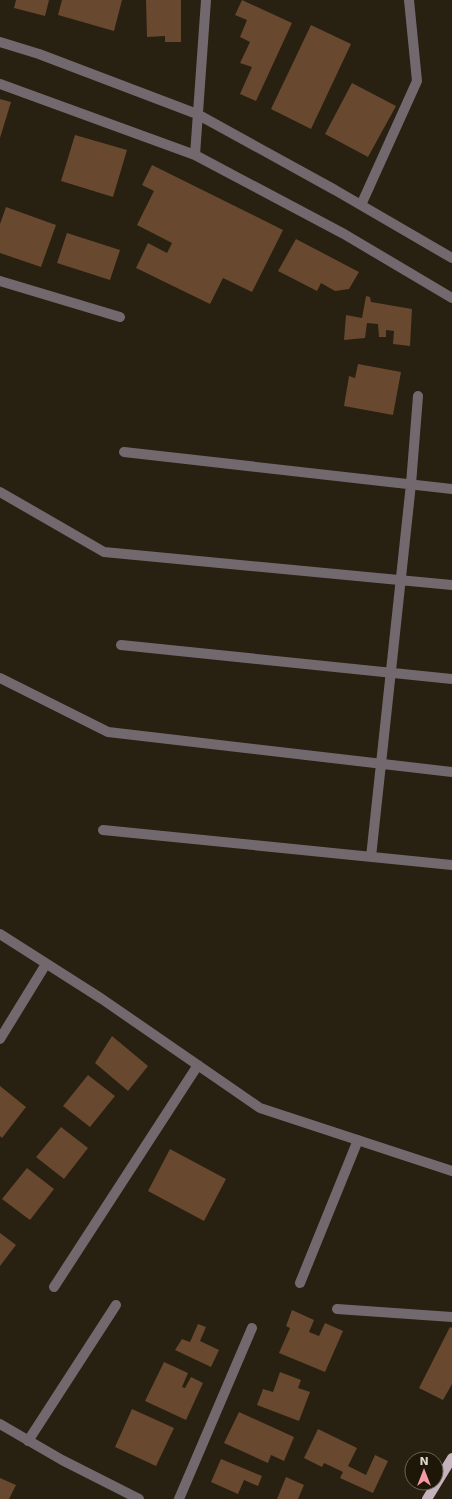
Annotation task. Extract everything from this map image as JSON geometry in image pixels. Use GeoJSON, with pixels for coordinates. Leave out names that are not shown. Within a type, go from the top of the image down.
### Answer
{"type":"FeatureCollection","features":[{"type":"Feature","properties":{"kind":"main road"},"geometry":{"type":"LineString","coordinates":[[427,1499],[452,1458]]}},
{"type":"Feature","properties":{"kind":"street"},"geometry":{"type":"LineString","coordinates":[[194,155],[206,0]]}},
{"type":"Feature","properties":{"kind":"street"},"geometry":{"type":"LineString","coordinates":[[361,205],[417,81],[409,0]]}},
{"type":"Feature","properties":{"kind":"street"},"geometry":{"type":"LineString","coordinates":[[0,42],[39,54],[197,114],[361,205],[452,258]]}},
{"type":"Feature","properties":{"kind":"street"},"geometry":{"type":"LineString","coordinates":[[0,84],[194,155],[344,234],[452,298]]}},
{"type":"Feature","properties":{"kind":"street"},"geometry":{"type":"LineString","coordinates":[[0,281],[120,317]]}},
{"type":"Feature","properties":{"kind":"street"},"geometry":{"type":"LineString","coordinates":[[371,857],[411,484],[418,396]]}},
{"type":"Feature","properties":{"kind":"street"},"geometry":{"type":"LineString","coordinates":[[124,452],[452,489]]}},
{"type":"Feature","properties":{"kind":"street"},"geometry":{"type":"LineString","coordinates":[[1,495],[104,552],[452,585]]}},
{"type":"Feature","properties":{"kind":"street"},"geometry":{"type":"LineString","coordinates":[[121,645],[452,679]]}},
{"type":"Feature","properties":{"kind":"street"},"geometry":{"type":"LineString","coordinates":[[0,678],[108,732],[452,772]]}},
{"type":"Feature","properties":{"kind":"street"},"geometry":{"type":"LineString","coordinates":[[103,830],[452,865]]}},
{"type":"Feature","properties":{"kind":"street"},"geometry":{"type":"LineString","coordinates":[[0,934],[102,999],[260,1108],[452,1171]]}},
{"type":"Feature","properties":{"kind":"street"},"geometry":{"type":"LineString","coordinates":[[0,1039],[46,964]]}},
{"type":"Feature","properties":{"kind":"street"},"geometry":{"type":"LineString","coordinates":[[54,1287],[198,1065]]}},
{"type":"Feature","properties":{"kind":"street"},"geometry":{"type":"LineString","coordinates":[[300,1283],[358,1140]]}},
{"type":"Feature","properties":{"kind":"street"},"geometry":{"type":"LineString","coordinates":[[28,1441],[116,1306]]}},
{"type":"Feature","properties":{"kind":"street"},"geometry":{"type":"LineString","coordinates":[[337,1309],[452,1317]]}},
{"type":"Feature","properties":{"kind":"street"},"geometry":{"type":"LineString","coordinates":[[179,1499],[252,1328]]}},
{"type":"Feature","properties":{"kind":"street"},"geometry":{"type":"LineString","coordinates":[[0,1424],[62,1460],[139,1499]]}},
{"type":"Feature","properties":{"kind":"building"},"geometry":{"type":"Polygon","coordinates":[[[16,0],[49,0],[45,16],[14,8],[16,0]]]}},
{"type":"Feature","properties":{"kind":"building"},"geometry":{"type":"Polygon","coordinates":[[[62,0],[122,0],[114,31],[58,15],[62,0]]]}},
{"type":"Feature","properties":{"kind":"building"},"geometry":{"type":"Polygon","coordinates":[[[146,0],[181,0],[181,42],[165,42],[165,36],[147,37],[146,0]]]}},
{"type":"Feature","properties":{"kind":"building"},"geometry":{"type":"Polygon","coordinates":[[[242,0],[292,23],[256,101],[240,94],[252,67],[240,63],[250,42],[240,37],[247,20],[235,15],[242,0]]]}},
{"type":"Feature","properties":{"kind":"building"},"geometry":{"type":"Polygon","coordinates":[[[311,25],[351,44],[311,129],[271,109],[311,25]]]}},
{"type":"Feature","properties":{"kind":"building"},"geometry":{"type":"Polygon","coordinates":[[[352,83],[396,106],[368,157],[325,134],[352,83]]]}},
{"type":"Feature","properties":{"kind":"building"},"geometry":{"type":"Polygon","coordinates":[[[0,99],[11,102],[0,138],[0,99]]]}},
{"type":"Feature","properties":{"kind":"building"},"geometry":{"type":"Polygon","coordinates":[[[75,135],[127,150],[113,197],[61,181],[75,135]]]}},
{"type":"Feature","properties":{"kind":"building"},"geometry":{"type":"Polygon","coordinates":[[[152,165],[283,230],[252,292],[223,278],[210,304],[136,268],[148,243],[167,253],[172,243],[137,225],[154,191],[142,185],[152,165]]]}},
{"type":"Feature","properties":{"kind":"building"},"geometry":{"type":"Polygon","coordinates":[[[6,207],[56,225],[41,267],[0,253],[0,224],[6,207]]]}},
{"type":"Feature","properties":{"kind":"building"},"geometry":{"type":"Polygon","coordinates":[[[67,233],[120,250],[110,280],[57,263],[67,233]]]}},
{"type":"Feature","properties":{"kind":"building"},"geometry":{"type":"Polygon","coordinates":[[[296,239],[359,272],[349,289],[335,291],[321,283],[317,291],[278,271],[296,239]]]}},
{"type":"Feature","properties":{"kind":"building"},"geometry":{"type":"Polygon","coordinates":[[[366,296],[370,297],[371,302],[412,309],[410,346],[393,344],[394,331],[386,330],[386,337],[379,337],[378,324],[367,323],[365,338],[344,340],[346,315],[362,318],[366,296]]]}},
{"type":"Feature","properties":{"kind":"building"},"geometry":{"type":"Polygon","coordinates":[[[358,364],[401,372],[393,415],[344,406],[349,376],[355,378],[358,364]]]}},
{"type":"Feature","properties":{"kind":"building"},"geometry":{"type":"Polygon","coordinates":[[[112,1036],[148,1066],[128,1091],[95,1063],[112,1036]]]}},
{"type":"Feature","properties":{"kind":"building"},"geometry":{"type":"Polygon","coordinates":[[[88,1075],[115,1096],[90,1127],[63,1106],[88,1075]]]}},
{"type":"Feature","properties":{"kind":"building"},"geometry":{"type":"Polygon","coordinates":[[[0,1086],[26,1107],[2,1138],[0,1136],[0,1086]]]}},
{"type":"Feature","properties":{"kind":"building"},"geometry":{"type":"Polygon","coordinates":[[[61,1127],[88,1148],[64,1179],[36,1157],[61,1127]]]}},
{"type":"Feature","properties":{"kind":"building"},"geometry":{"type":"Polygon","coordinates":[[[170,1149],[226,1179],[204,1221],[148,1191],[170,1149]]]}},
{"type":"Feature","properties":{"kind":"building"},"geometry":{"type":"Polygon","coordinates":[[[27,1168],[54,1189],[30,1220],[2,1199],[27,1168]]]}},
{"type":"Feature","properties":{"kind":"building"},"geometry":{"type":"Polygon","coordinates":[[[0,1233],[16,1245],[0,1266],[0,1233]]]}},
{"type":"Feature","properties":{"kind":"building"},"geometry":{"type":"Polygon","coordinates":[[[292,1310],[314,1320],[309,1332],[319,1336],[325,1323],[343,1331],[325,1372],[279,1353],[290,1328],[286,1326],[292,1310]]]}},
{"type":"Feature","properties":{"kind":"building"},"geometry":{"type":"Polygon","coordinates":[[[198,1324],[206,1327],[200,1341],[219,1350],[211,1367],[175,1350],[182,1339],[190,1342],[198,1324]]]}},
{"type":"Feature","properties":{"kind":"building"},"geometry":{"type":"Polygon","coordinates":[[[450,1327],[452,1328],[452,1384],[443,1400],[419,1388],[450,1327]]]}},
{"type":"Feature","properties":{"kind":"building"},"geometry":{"type":"Polygon","coordinates":[[[164,1362],[188,1373],[182,1387],[185,1388],[191,1377],[203,1383],[186,1420],[145,1401],[164,1362]]]}},
{"type":"Feature","properties":{"kind":"building"},"geometry":{"type":"Polygon","coordinates":[[[280,1372],[301,1380],[298,1388],[310,1392],[299,1421],[257,1405],[263,1389],[273,1392],[280,1372]]]}},
{"type":"Feature","properties":{"kind":"building"},"geometry":{"type":"Polygon","coordinates":[[[132,1409],[174,1428],[156,1466],[115,1447],[132,1409]]]}},
{"type":"Feature","properties":{"kind":"building"},"geometry":{"type":"Polygon","coordinates":[[[239,1412],[294,1437],[284,1461],[271,1455],[268,1463],[224,1443],[239,1412]]]}},
{"type":"Feature","properties":{"kind":"building"},"geometry":{"type":"Polygon","coordinates":[[[318,1429],[357,1448],[348,1466],[366,1475],[375,1455],[388,1461],[373,1493],[340,1478],[343,1472],[324,1463],[322,1467],[304,1458],[318,1429]]]}},
{"type":"Feature","properties":{"kind":"building"},"geometry":{"type":"Polygon","coordinates":[[[221,1459],[262,1476],[258,1486],[244,1480],[238,1494],[211,1482],[221,1459]]]}},
{"type":"Feature","properties":{"kind":"building"},"geometry":{"type":"Polygon","coordinates":[[[286,1477],[304,1485],[298,1499],[277,1499],[286,1477]]]}},
{"type":"Feature","properties":{"kind":"building"},"geometry":{"type":"Polygon","coordinates":[[[0,1478],[16,1485],[9,1499],[0,1499],[0,1478]]]}}]}
